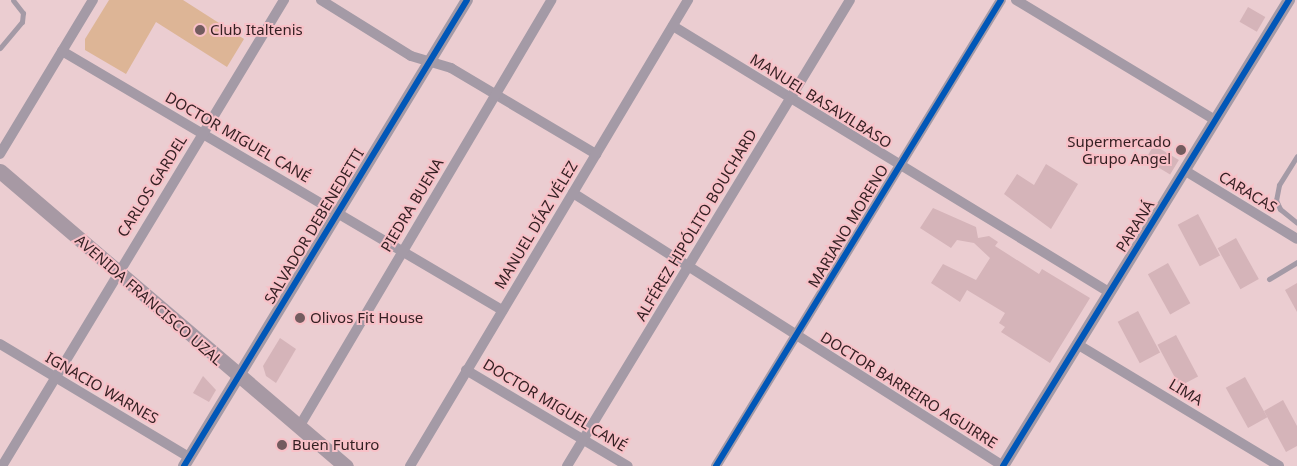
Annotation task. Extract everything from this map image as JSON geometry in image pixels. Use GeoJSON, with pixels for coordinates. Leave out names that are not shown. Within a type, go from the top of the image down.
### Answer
{"type":"FeatureCollection","features":[{"type":"Feature","properties":{"kind":"main road","name":"AVENIDA FRANCISCO UZAL"},"geometry":{"type":"LineString","coordinates":[[0,171],[237,377],[346,466]]}},
{"type":"Feature","properties":{"kind":"street"},"geometry":{"type":"LineString","coordinates":[[0,154],[93,0]]}},
{"type":"Feature","properties":{"kind":"street","name":"CARLOS GARDEL"},"geometry":{"type":"LineString","coordinates":[[2,466],[117,272],[284,0]]}},
{"type":"Feature","properties":{"kind":"street"},"geometry":{"type":"LineString","coordinates":[[321,0],[411,56],[451,68],[596,154]]}},
{"type":"Feature","properties":{"kind":"street","name":"SALVADOR DEBENEDETTI"},"geometry":{"type":"LineString","coordinates":[[186,461],[466,0]]}},
{"type":"Feature","properties":{"kind":"street","name":"PIEDRA BUENA"},"geometry":{"type":"LineString","coordinates":[[299,427],[552,0]]}},
{"type":"Feature","properties":{"kind":"street","name":"ALFÉREZ HIPÓLITO BOUCHARD"},"geometry":{"type":"LineString","coordinates":[[567,466],[850,0]]}},
{"type":"Feature","properties":{"kind":"street","name":"MARIANO MORENO"},"geometry":{"type":"LineString","coordinates":[[716,466],[1001,0]]}},
{"type":"Feature","properties":{"kind":"street"},"geometry":{"type":"LineString","coordinates":[[1016,0],[1215,120]]}},
{"type":"Feature","properties":{"kind":"street","name":"PARANÁ"},"geometry":{"type":"LineString","coordinates":[[1003,466],[1290,0]]}},
{"type":"Feature","properties":{"kind":"street","name":"MANUEL DÍAZ VÉLEZ"},"geometry":{"type":"LineString","coordinates":[[410,466],[673,26],[686,1]]}},
{"type":"Feature","properties":{"kind":"street","name":"MANUEL BASAVILBASO"},"geometry":{"type":"LineString","coordinates":[[673,26],[899,167],[1109,292]]}},
{"type":"Feature","properties":{"kind":"street","name":"DOCTOR MIGUEL CANÉ"},"geometry":{"type":"LineString","coordinates":[[62,51],[502,310]]}},
{"type":"Feature","properties":{"kind":"street","name":"CARACAS"},"geometry":{"type":"LineString","coordinates":[[1184,170],[1297,239]]}},
{"type":"Feature","properties":{"kind":"street","name":"DOCTOR BARREIRO AGUIRRE"},"geometry":{"type":"LineString","coordinates":[[572,193],[689,267],[795,338],[1003,466]]}},
{"type":"Feature","properties":{"kind":"street","name":"IGNACIO WARNES"},"geometry":{"type":"LineString","coordinates":[[0,344],[186,461]]}},
{"type":"Feature","properties":{"kind":"street","name":"LIMA"},"geometry":{"type":"LineString","coordinates":[[1077,344],[1279,466]]}},
{"type":"Feature","properties":{"kind":"street","name":"DOCTOR MIGUEL CANÉ"},"geometry":{"type":"LineString","coordinates":[[466,370],[628,466]]}},
{"type":"Feature","properties":{"kind":"lane"},"geometry":{"type":"LineString","coordinates":[[0,48],[22,22],[23,13],[13,0]]}},
{"type":"Feature","properties":{"kind":"lane"},"geometry":{"type":"LineString","coordinates":[[1290,0],[1297,3]]}},
{"type":"Feature","properties":{"kind":"lane"},"geometry":{"type":"LineString","coordinates":[[1297,156],[1279,185],[1276,200],[1280,209],[1297,222]]}},
{"type":"Feature","properties":{"kind":"lane"},"geometry":{"type":"LineString","coordinates":[[1269,279],[1297,262]]}},
{"type":"Feature","properties":{"kind":"shaded area","name":"Club Italtenis"},"geometry":{"type":"Polygon","coordinates":[[[109,0],[183,0],[244,39],[227,67],[156,22],[126,74],[85,50],[85,39],[109,0]]]}},
{"type":"Feature","properties":{"kind":"building"},"geometry":{"type":"Polygon","coordinates":[[[1248,7],[1265,17],[1257,32],[1240,22],[1248,7]]]}},
{"type":"Feature","properties":{"kind":"building"},"geometry":{"type":"Polygon","coordinates":[[[1154,145],[1179,160],[1170,175],[1145,160],[1154,145]]]}},
{"type":"Feature","properties":{"kind":"building"},"geometry":{"type":"Polygon","coordinates":[[[1046,164],[1078,184],[1051,229],[1004,194],[1017,174],[1034,185],[1046,164]]]}},
{"type":"Feature","properties":{"kind":"building"},"geometry":{"type":"Polygon","coordinates":[[[933,208],[976,227],[978,238],[989,236],[998,242],[995,246],[1039,274],[1042,269],[1090,298],[1050,363],[1001,332],[1005,327],[999,323],[1005,313],[967,290],[960,302],[931,283],[943,264],[976,280],[990,258],[974,243],[957,240],[951,248],[920,228],[933,208]]]}},
{"type":"Feature","properties":{"kind":"building"},"geometry":{"type":"Polygon","coordinates":[[[1198,214],[1220,255],[1200,266],[1178,225],[1198,214]]]}},
{"type":"Feature","properties":{"kind":"building"},"geometry":{"type":"Polygon","coordinates":[[[1236,238],[1259,279],[1240,289],[1218,248],[1236,238]]]}},
{"type":"Feature","properties":{"kind":"building"},"geometry":{"type":"Polygon","coordinates":[[[1168,263],[1190,303],[1170,314],[1148,274],[1168,263]]]}},
{"type":"Feature","properties":{"kind":"building"},"geometry":{"type":"Polygon","coordinates":[[[1297,283],[1297,312],[1285,290],[1297,283]]]}},
{"type":"Feature","properties":{"kind":"building"},"geometry":{"type":"Polygon","coordinates":[[[1138,311],[1160,352],[1140,363],[1118,322],[1138,311]]]}},
{"type":"Feature","properties":{"kind":"building"},"geometry":{"type":"Polygon","coordinates":[[[1176,335],[1198,376],[1180,386],[1157,345],[1176,335]]]}},
{"type":"Feature","properties":{"kind":"building"},"geometry":{"type":"Polygon","coordinates":[[[280,338],[296,349],[276,383],[266,376],[263,366],[280,338]]]}},
{"type":"Feature","properties":{"kind":"building"},"geometry":{"type":"Polygon","coordinates":[[[203,376],[216,390],[209,402],[193,393],[203,376]]]}},
{"type":"Feature","properties":{"kind":"building"},"geometry":{"type":"Polygon","coordinates":[[[1245,377],[1267,417],[1248,428],[1226,388],[1245,377]]]}},
{"type":"Feature","properties":{"kind":"building"},"geometry":{"type":"Polygon","coordinates":[[[1283,400],[1297,426],[1297,446],[1286,452],[1264,411],[1283,400]]]}},
{"type":"Feature","properties":{"kind":"cycle path"},"geometry":{"type":"LineString","coordinates":[[184,466],[467,0]]}},
{"type":"Feature","properties":{"kind":"cycle path"},"geometry":{"type":"LineString","coordinates":[[716,466],[1001,0]]}},
{"type":"Feature","properties":{"kind":"cycle path"},"geometry":{"type":"LineString","coordinates":[[1003,466],[1289,0]]}},
{"type":"Feature","properties":{"kind":"place","name":"Club Italtenis"},"geometry":{"type":"Point","coordinates":[200,30]}},
{"type":"Feature","properties":{"kind":"place","name":"Supermercado Grupo Angel"},"geometry":{"type":"Point","coordinates":[1181,150]}},
{"type":"Feature","properties":{"kind":"place","name":"Olivos Fit House"},"geometry":{"type":"Point","coordinates":[300,318]}},
{"type":"Feature","properties":{"kind":"place","name":"Buen Futuro"},"geometry":{"type":"Point","coordinates":[282,445]}}]}
